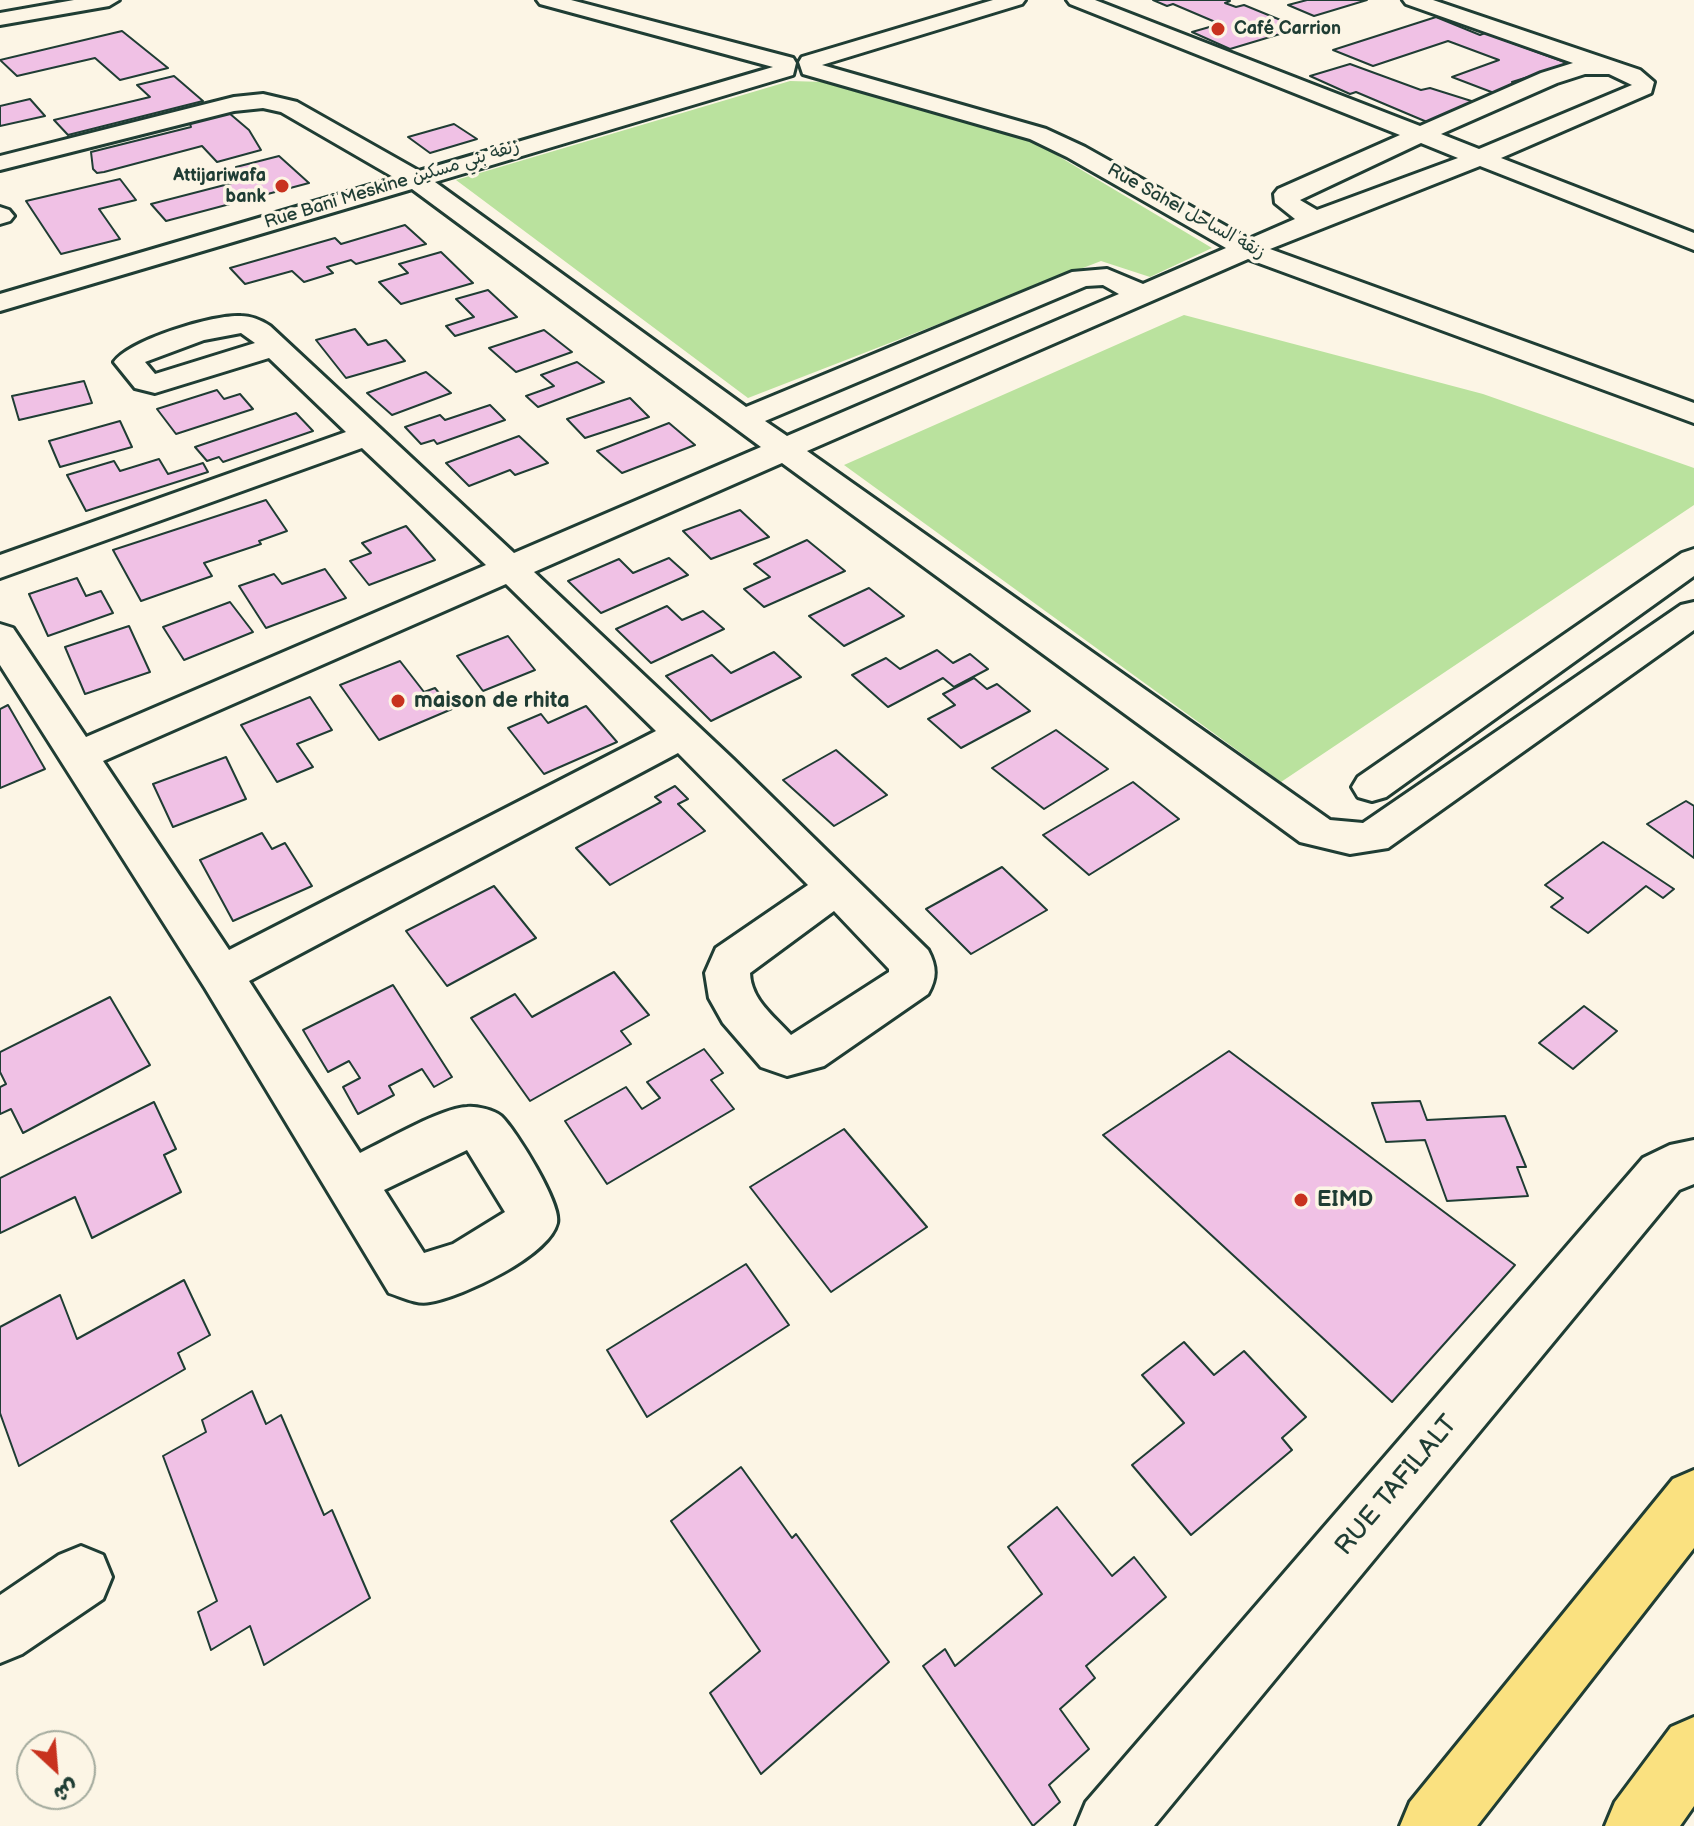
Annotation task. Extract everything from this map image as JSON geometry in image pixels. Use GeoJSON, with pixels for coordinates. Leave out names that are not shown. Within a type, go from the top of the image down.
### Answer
{"type":"FeatureCollection","features":[{"type":"Feature","properties":{"kind":"highway"},"geometry":{"type":"LineString","coordinates":[[1434,1826],[1694,1500]]}},
{"type":"Feature","properties":{"kind":"highway"},"geometry":{"type":"LineString","coordinates":[[1639,1826],[1694,1750]]}},
{"type":"Feature","properties":{"kind":"street"},"geometry":{"type":"LineString","coordinates":[[0,19],[109,0]]}},
{"type":"Feature","properties":{"kind":"street","name":"Rue Sahel زنقة الساحل"},"geometry":{"type":"LineString","coordinates":[[547,0],[798,66],[1038,134],[1076,152],[1249,250],[1694,414]]}},
{"type":"Feature","properties":{"kind":"street","name":"Rue Bani Meskine زنقة بني مسكين"},"geometry":{"type":"LineString","coordinates":[[0,303],[405,172],[798,66],[1015,0]]}},
{"type":"Feature","properties":{"kind":"street"},"geometry":{"type":"LineString","coordinates":[[1077,0],[1694,242]]}},
{"type":"Feature","properties":{"kind":"street"},"geometry":{"type":"LineString","coordinates":[[1413,0],[1611,63]]}},
{"type":"Feature","properties":{"kind":"street"},"geometry":{"type":"LineString","coordinates":[[76,757],[1142,294],[1315,220],[1477,159],[1645,85],[1640,78],[1611,63],[1446,0]]}},
{"type":"Feature","properties":{"kind":"street"},"geometry":{"type":"LineString","coordinates":[[1315,220],[1288,203],[1287,194],[1416,134],[1575,67],[1611,63]]}},
{"type":"Feature","properties":{"kind":"street"},"geometry":{"type":"LineString","coordinates":[[0,163],[234,104],[263,101],[301,113],[405,172],[1315,831],[1333,838],[1354,841],[1373,837],[1694,613]]}},
{"type":"Feature","properties":{"kind":"street"},"geometry":{"type":"LineString","coordinates":[[0,283],[405,172]]}},
{"type":"Feature","properties":{"kind":"street"},"geometry":{"type":"LineString","coordinates":[[745,418],[1082,278],[1107,277],[1142,294]]}},
{"type":"Feature","properties":{"kind":"street"},"geometry":{"type":"LineString","coordinates":[[274,347],[511,568],[837,887],[912,963],[912,981],[807,1052],[787,1056],[778,1053],[730,997],[724,984],[724,973],[732,961],[837,887]]}},
{"type":"Feature","properties":{"kind":"street"},"geometry":{"type":"LineString","coordinates":[[0,567],[367,435]]}},
{"type":"Feature","properties":{"kind":"street"},"geometry":{"type":"LineString","coordinates":[[1372,787],[1694,560]]}},
{"type":"Feature","properties":{"kind":"street"},"geometry":{"type":"LineString","coordinates":[[0,636],[76,757],[221,975],[348,1183]]}},
{"type":"Feature","properties":{"kind":"street"},"geometry":{"type":"LineString","coordinates":[[1588,637],[1628,659]]}},
{"type":"Feature","properties":{"kind":"street"},"geometry":{"type":"LineString","coordinates":[[221,975],[681,735]]}},
{"type":"Feature","properties":{"kind":"street","name":"RUE TAFILALT"},"geometry":{"type":"LineString","coordinates":[[1110,1826],[1661,1174],[1670,1167],[1694,1162]]}},
{"type":"Feature","properties":{"kind":"street"},"geometry":{"type":"LineString","coordinates":[[0,1632],[81,1577]]}},
{"type":"Feature","properties":{"kind":"green space"},"geometry":{"type":"Polygon","coordinates":[[[790,81],[825,82],[1023,135],[1212,248],[1150,277],[1101,261],[748,398],[456,180],[790,81]]]}},
{"type":"Feature","properties":{"kind":"green space"},"geometry":{"type":"Polygon","coordinates":[[[1184,315],[1483,394],[1694,468],[1694,505],[1281,782],[844,465],[1184,315]]]}},
{"type":"Feature","properties":{"kind":"building"},"geometry":{"type":"Polygon","coordinates":[[[1153,0],[1227,0],[1230,1],[1225,3],[1236,7],[1244,5],[1300,28],[1230,49],[1192,32],[1220,24],[1173,4],[1167,6],[1153,0]]]}},
{"type":"Feature","properties":{"kind":"building"},"geometry":{"type":"Polygon","coordinates":[[[1307,0],[1367,0],[1314,16],[1288,5],[1307,0]]]}},
{"type":"Feature","properties":{"kind":"building"},"geometry":{"type":"Polygon","coordinates":[[[1436,17],[1480,35],[1485,33],[1570,64],[1512,82],[1519,84],[1494,93],[1452,77],[1499,60],[1448,41],[1373,66],[1333,50],[1436,17]]]}},
{"type":"Feature","properties":{"kind":"building"},"geometry":{"type":"Polygon","coordinates":[[[122,31],[168,68],[120,80],[95,58],[17,76],[0,60],[122,31]]]}},
{"type":"Feature","properties":{"kind":"building"},"geometry":{"type":"Polygon","coordinates":[[[1350,64],[1421,90],[1430,88],[1481,104],[1427,122],[1310,76],[1350,64]]]}},
{"type":"Feature","properties":{"kind":"building"},"geometry":{"type":"Polygon","coordinates":[[[174,76],[203,101],[68,135],[54,120],[150,97],[137,85],[174,76]]]}},
{"type":"Feature","properties":{"kind":"building"},"geometry":{"type":"Polygon","coordinates":[[[30,99],[45,116],[0,126],[0,106],[30,99]]]}},
{"type":"Feature","properties":{"kind":"building"},"geometry":{"type":"Polygon","coordinates":[[[229,113],[249,130],[261,150],[217,162],[202,146],[104,172],[97,173],[93,169],[91,152],[191,127],[189,121],[229,113]]]}},
{"type":"Feature","properties":{"kind":"building"},"geometry":{"type":"Polygon","coordinates":[[[454,124],[477,139],[430,153],[408,137],[454,124]]]}},
{"type":"Feature","properties":{"kind":"building"},"geometry":{"type":"Polygon","coordinates":[[[279,156],[309,183],[166,221],[151,204],[248,179],[236,167],[279,156]]]}},
{"type":"Feature","properties":{"kind":"building"},"geometry":{"type":"Polygon","coordinates":[[[120,179],[136,200],[99,209],[120,239],[61,254],[26,201],[120,179]]]}},
{"type":"Feature","properties":{"kind":"building"},"geometry":{"type":"Polygon","coordinates":[[[405,225],[426,244],[356,264],[351,260],[327,267],[333,273],[304,282],[292,271],[245,284],[230,268],[335,238],[341,244],[405,225]]]}},
{"type":"Feature","properties":{"kind":"building"},"geometry":{"type":"Polygon","coordinates":[[[441,252],[473,283],[401,304],[379,282],[408,273],[399,264],[441,252]]]}},
{"type":"Feature","properties":{"kind":"building"},"geometry":{"type":"Polygon","coordinates":[[[488,290],[517,317],[455,336],[446,326],[474,317],[456,299],[488,290]]]}},
{"type":"Feature","properties":{"kind":"building"},"geometry":{"type":"Polygon","coordinates":[[[355,329],[368,345],[386,340],[405,361],[346,378],[316,340],[355,329]]]}},
{"type":"Feature","properties":{"kind":"building"},"geometry":{"type":"Polygon","coordinates":[[[544,330],[572,352],[516,372],[489,348],[544,330]]]}},
{"type":"Feature","properties":{"kind":"building"},"geometry":{"type":"Polygon","coordinates":[[[577,362],[604,382],[538,407],[526,396],[554,386],[541,375],[577,362]]]}},
{"type":"Feature","properties":{"kind":"building"},"geometry":{"type":"Polygon","coordinates":[[[426,372],[451,393],[392,415],[367,393],[426,372]]]}},
{"type":"Feature","properties":{"kind":"building"},"geometry":{"type":"Polygon","coordinates":[[[84,381],[92,403],[19,420],[12,396],[84,381]]]}},
{"type":"Feature","properties":{"kind":"building"},"geometry":{"type":"Polygon","coordinates":[[[217,390],[224,399],[240,394],[253,409],[176,434],[157,409],[217,390]]]}},
{"type":"Feature","properties":{"kind":"building"},"geometry":{"type":"Polygon","coordinates":[[[630,398],[649,417],[585,438],[567,419],[630,398]]]}},
{"type":"Feature","properties":{"kind":"building"},"geometry":{"type":"Polygon","coordinates":[[[490,405],[505,420],[437,444],[434,440],[421,444],[405,427],[440,415],[445,420],[490,405]]]}},
{"type":"Feature","properties":{"kind":"building"},"geometry":{"type":"Polygon","coordinates":[[[296,413],[313,431],[223,462],[219,457],[207,461],[195,447],[296,413]]]}},
{"type":"Feature","properties":{"kind":"building"},"geometry":{"type":"Polygon","coordinates":[[[120,421],[132,447],[60,467],[49,441],[120,421]]]}},
{"type":"Feature","properties":{"kind":"building"},"geometry":{"type":"Polygon","coordinates":[[[669,423],[695,445],[622,473],[597,451],[669,423]]]}},
{"type":"Feature","properties":{"kind":"building"},"geometry":{"type":"Polygon","coordinates":[[[519,436],[548,463],[515,475],[510,470],[469,486],[446,463],[519,436]]]}},
{"type":"Feature","properties":{"kind":"building"},"geometry":{"type":"Polygon","coordinates":[[[159,459],[168,474],[203,463],[208,472],[86,511],[67,475],[114,461],[120,471],[159,459]]]}},
{"type":"Feature","properties":{"kind":"building"},"geometry":{"type":"Polygon","coordinates":[[[266,500],[287,531],[259,541],[261,544],[204,563],[212,576],[141,601],[113,550],[266,500]]]}},
{"type":"Feature","properties":{"kind":"building"},"geometry":{"type":"Polygon","coordinates":[[[740,510],[769,537],[711,559],[683,531],[740,510]]]}},
{"type":"Feature","properties":{"kind":"building"},"geometry":{"type":"Polygon","coordinates":[[[406,526],[435,560],[369,585],[350,561],[371,553],[362,543],[406,526]]]}},
{"type":"Feature","properties":{"kind":"building"},"geometry":{"type":"Polygon","coordinates":[[[807,540],[845,571],[764,607],[744,589],[770,577],[754,564],[807,540]]]}},
{"type":"Feature","properties":{"kind":"building"},"geometry":{"type":"Polygon","coordinates":[[[669,558],[688,575],[601,613],[568,581],[619,559],[633,573],[669,558]]]}},
{"type":"Feature","properties":{"kind":"building"},"geometry":{"type":"Polygon","coordinates":[[[325,569],[346,598],[266,628],[239,586],[274,574],[282,584],[325,569]]]}},
{"type":"Feature","properties":{"kind":"building"},"geometry":{"type":"Polygon","coordinates":[[[77,578],[86,596],[101,591],[113,613],[48,636],[29,594],[77,578]]]}},
{"type":"Feature","properties":{"kind":"building"},"geometry":{"type":"Polygon","coordinates":[[[869,588],[904,616],[844,646],[809,616],[869,588]]]}},
{"type":"Feature","properties":{"kind":"building"},"geometry":{"type":"Polygon","coordinates":[[[230,602],[253,632],[184,660],[163,627],[230,602]]]}},
{"type":"Feature","properties":{"kind":"building"},"geometry":{"type":"Polygon","coordinates":[[[667,606],[682,620],[703,611],[724,629],[651,663],[616,629],[667,606]]]}},
{"type":"Feature","properties":{"kind":"building"},"geometry":{"type":"Polygon","coordinates":[[[129,626],[150,672],[85,694],[65,647],[129,626]]]}},
{"type":"Feature","properties":{"kind":"building"},"geometry":{"type":"Polygon","coordinates":[[[508,636],[535,670],[483,691],[457,656],[508,636]]]}},
{"type":"Feature","properties":{"kind":"building"},"geometry":{"type":"Polygon","coordinates":[[[937,650],[953,663],[970,654],[988,669],[954,687],[943,678],[888,707],[852,675],[886,658],[900,669],[937,650]]]}},
{"type":"Feature","properties":{"kind":"building"},"geometry":{"type":"Polygon","coordinates":[[[774,652],[801,677],[711,721],[666,676],[712,655],[731,673],[774,652]]]}},
{"type":"Feature","properties":{"kind":"building","name":"maison de rhita"},"geometry":{"type":"Polygon","coordinates":[[[400,661],[424,692],[435,688],[452,709],[379,740],[340,685],[400,661]]]}},
{"type":"Feature","properties":{"kind":"building"},"geometry":{"type":"Polygon","coordinates":[[[974,678],[987,689],[997,684],[1030,711],[961,748],[928,719],[955,705],[943,694],[974,678]]]}},
{"type":"Feature","properties":{"kind":"building"},"geometry":{"type":"Polygon","coordinates":[[[310,697],[332,730],[297,744],[313,767],[277,782],[241,725],[310,697]]]}},
{"type":"Feature","properties":{"kind":"building"},"geometry":{"type":"Polygon","coordinates":[[[8,705],[45,769],[0,788],[0,709],[8,705]]]}},
{"type":"Feature","properties":{"kind":"building"},"geometry":{"type":"Polygon","coordinates":[[[586,706],[617,742],[544,774],[508,728],[541,714],[548,723],[586,706]]]}},
{"type":"Feature","properties":{"kind":"building"},"geometry":{"type":"Polygon","coordinates":[[[1056,730],[1108,769],[1044,809],[992,768],[1056,730]]]}},
{"type":"Feature","properties":{"kind":"building"},"geometry":{"type":"Polygon","coordinates":[[[836,750],[887,795],[834,826],[783,780],[836,750]]]}},
{"type":"Feature","properties":{"kind":"building"},"geometry":{"type":"Polygon","coordinates":[[[226,757],[246,799],[173,827],[153,784],[226,757]]]}},
{"type":"Feature","properties":{"kind":"building"},"geometry":{"type":"Polygon","coordinates":[[[1133,782],[1179,819],[1089,875],[1043,835],[1133,782]]]}},
{"type":"Feature","properties":{"kind":"building"},"geometry":{"type":"Polygon","coordinates":[[[675,786],[688,799],[678,804],[705,831],[610,885],[576,848],[661,802],[655,797],[675,786]]]}},
{"type":"Feature","properties":{"kind":"building"},"geometry":{"type":"Polygon","coordinates":[[[1686,801],[1694,806],[1694,858],[1647,824],[1686,801]]]}},
{"type":"Feature","properties":{"kind":"building"},"geometry":{"type":"Polygon","coordinates":[[[262,833],[272,849],[285,843],[312,886],[233,921],[200,860],[262,833]]]}},
{"type":"Feature","properties":{"kind":"building"},"geometry":{"type":"Polygon","coordinates":[[[1603,842],[1674,889],[1663,898],[1646,886],[1588,933],[1551,907],[1563,898],[1545,885],[1603,842]]]}},
{"type":"Feature","properties":{"kind":"building"},"geometry":{"type":"Polygon","coordinates":[[[1002,867],[1047,910],[971,954],[926,909],[1002,867]]]}},
{"type":"Feature","properties":{"kind":"building"},"geometry":{"type":"Polygon","coordinates":[[[494,886],[536,938],[447,986],[406,931],[494,886]]]}},
{"type":"Feature","properties":{"kind":"building"},"geometry":{"type":"Polygon","coordinates":[[[614,972],[649,1015],[621,1031],[631,1044],[530,1101],[471,1018],[515,994],[532,1017],[614,972]]]}},
{"type":"Feature","properties":{"kind":"building"},"geometry":{"type":"Polygon","coordinates":[[[393,985],[452,1077],[434,1087],[422,1069],[389,1086],[394,1095],[358,1114],[343,1087],[360,1078],[349,1061],[328,1072],[303,1030],[393,985]]]}},
{"type":"Feature","properties":{"kind":"building"},"geometry":{"type":"Polygon","coordinates":[[[110,997],[150,1065],[23,1133],[11,1109],[0,1114],[0,1087],[6,1084],[0,1072],[0,1052],[110,997]]]}},
{"type":"Feature","properties":{"kind":"building"},"geometry":{"type":"Polygon","coordinates":[[[1584,1006],[1617,1031],[1573,1069],[1539,1043],[1584,1006]]]}},
{"type":"Feature","properties":{"kind":"building"},"geometry":{"type":"Polygon","coordinates":[[[704,1049],[723,1073],[711,1080],[734,1109],[607,1184],[565,1121],[626,1087],[642,1109],[660,1098],[647,1082],[704,1049]]]}},
{"type":"Feature","properties":{"kind":"building","name":"EIMD"},"geometry":{"type":"Polygon","coordinates":[[[1229,1051],[1515,1265],[1392,1402],[1103,1135],[1229,1051]]]}},
{"type":"Feature","properties":{"kind":"building"},"geometry":{"type":"Polygon","coordinates":[[[1420,1101],[1427,1120],[1505,1116],[1526,1167],[1517,1167],[1528,1196],[1447,1201],[1425,1140],[1386,1142],[1372,1103],[1420,1101]]]}},
{"type":"Feature","properties":{"kind":"building"},"geometry":{"type":"Polygon","coordinates":[[[154,1102],[176,1149],[164,1155],[181,1192],[92,1238],[75,1197],[0,1233],[0,1178],[154,1102]]]}},
{"type":"Feature","properties":{"kind":"building"},"geometry":{"type":"Polygon","coordinates":[[[844,1129],[927,1227],[831,1292],[750,1187],[844,1129]]]}},
{"type":"Feature","properties":{"kind":"building"},"geometry":{"type":"Polygon","coordinates":[[[746,1264],[789,1325],[647,1417],[607,1350],[746,1264]]]}},
{"type":"Feature","properties":{"kind":"building"},"geometry":{"type":"Polygon","coordinates":[[[184,1280],[210,1335],[178,1353],[185,1369],[19,1466],[0,1413],[0,1327],[60,1295],[77,1339],[184,1280]]]}},
{"type":"Feature","properties":{"kind":"building"},"geometry":{"type":"Polygon","coordinates":[[[1184,1342],[1214,1375],[1244,1351],[1306,1417],[1282,1438],[1292,1450],[1191,1535],[1132,1465],[1184,1423],[1142,1375],[1184,1342]]]}},
{"type":"Feature","properties":{"kind":"building"},"geometry":{"type":"Polygon","coordinates":[[[252,1391],[266,1424],[281,1415],[324,1515],[332,1510],[370,1598],[264,1665],[250,1626],[211,1650],[198,1612],[217,1601],[163,1456],[206,1432],[202,1420],[252,1391]]]}},
{"type":"Feature","properties":{"kind":"building"},"geometry":{"type":"Polygon","coordinates":[[[741,1467],[792,1538],[796,1534],[889,1662],[761,1774],[710,1693],[760,1651],[671,1521],[741,1467]]]}},
{"type":"Feature","properties":{"kind":"building"},"geometry":{"type":"Polygon","coordinates":[[[1057,1507],[1112,1576],[1134,1557],[1166,1597],[1086,1666],[1095,1678],[1060,1709],[1089,1749],[1049,1785],[1060,1802],[1033,1826],[923,1666],[945,1649],[955,1666],[1042,1594],[1008,1547],[1057,1507]]]}},
{"type":"Feature","properties":{"kind":"place","name":"Café Carrion"},"geometry":{"type":"Point","coordinates":[1218,29]}},
{"type":"Feature","properties":{"kind":"place","name":"Attijariwafa bank"},"geometry":{"type":"Point","coordinates":[282,186]}},
{"type":"Feature","properties":{"kind":"place","name":"maison de rhita"},"geometry":{"type":"Point","coordinates":[398,701]}},
{"type":"Feature","properties":{"kind":"place","name":"EIMD"},"geometry":{"type":"Point","coordinates":[1301,1200]}}]}
